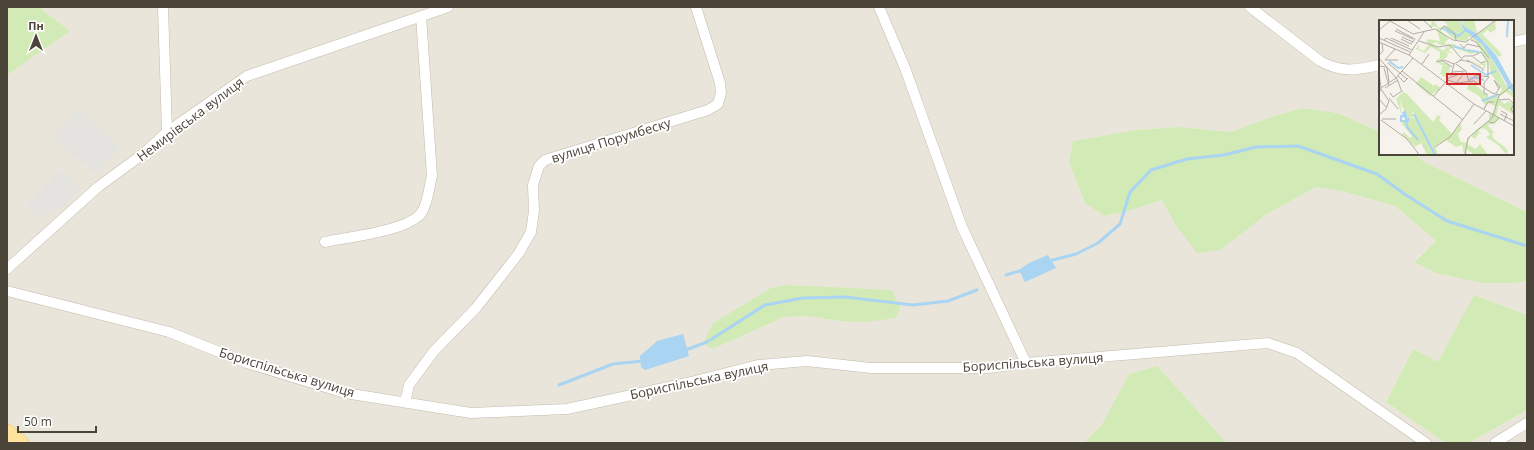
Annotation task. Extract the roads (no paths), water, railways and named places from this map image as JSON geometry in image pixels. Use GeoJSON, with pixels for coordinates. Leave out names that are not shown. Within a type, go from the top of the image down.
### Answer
{"type":"FeatureCollection","features":[{"type":"Feature","properties":{"kind":"main road"},"geometry":{"type":"LineString","coordinates":[[7,432],[21,443]]}},
{"type":"Feature","properties":{"kind":"street"},"geometry":{"type":"LineString","coordinates":[[163,7],[167,132]]}},
{"type":"Feature","properties":{"kind":"street","name":"Немирівська вулиця"},"geometry":{"type":"LineString","coordinates":[[7,269],[98,187],[142,154],[167,132],[247,76],[448,7]]}},
{"type":"Feature","properties":{"kind":"street","name":"вулиця Порумбеску"},"geometry":{"type":"LineString","coordinates":[[405,402],[409,385],[434,351],[476,308],[519,253],[531,232],[534,211],[533,185],[539,166],[545,160],[708,110],[718,104],[721,93],[720,82],[696,7]]}},
{"type":"Feature","properties":{"kind":"street"},"geometry":{"type":"LineString","coordinates":[[879,7],[905,68],[962,228],[1026,363]]}},
{"type":"Feature","properties":{"kind":"street"},"geometry":{"type":"LineString","coordinates":[[1250,7],[1320,62],[1330,67],[1351,70],[1379,65]]}},
{"type":"Feature","properties":{"kind":"street"},"geometry":{"type":"LineString","coordinates":[[325,242],[393,229],[411,222],[421,213],[428,197],[432,176],[420,16]]}},
{"type":"Feature","properties":{"kind":"street"},"geometry":{"type":"LineString","coordinates":[[1514,42],[1527,38]]}},
{"type":"Feature","properties":{"kind":"street","name":"Бориспільська вулиця"},"geometry":{"type":"LineString","coordinates":[[7,291],[169,332],[247,363],[346,393],[471,413],[567,409],[758,366],[807,361],[871,368],[988,368],[1026,363],[1268,343],[1297,353],[1426,443]]}},
{"type":"Feature","properties":{"kind":"street"},"geometry":{"type":"LineString","coordinates":[[1495,443],[1527,423]]}},
{"type":"Feature","properties":{"kind":"water"},"geometry":{"type":"Polygon","coordinates":[[[1048,255],[1056,268],[1025,282],[1019,270],[1029,263],[1048,255]]]}},
{"type":"Feature","properties":{"kind":"water"},"geometry":{"type":"Polygon","coordinates":[[[683,334],[689,356],[645,370],[641,367],[640,356],[657,341],[683,334]]]}},
{"type":"Feature","properties":{"kind":"waterway"},"geometry":{"type":"LineString","coordinates":[[1049,261],[1076,254],[1098,243],[1120,224],[1130,192],[1151,170],[1187,159],[1224,155],[1256,147],[1298,146],[1377,174],[1406,195],[1447,221],[1527,246]]}},
{"type":"Feature","properties":{"kind":"waterway"},"geometry":{"type":"LineString","coordinates":[[1006,275],[1023,270]]}},
{"type":"Feature","properties":{"kind":"waterway"},"geometry":{"type":"LineString","coordinates":[[683,351],[707,342],[765,305],[803,298],[845,297],[913,305],[948,301],[977,290]]}},
{"type":"Feature","properties":{"kind":"waterway"},"geometry":{"type":"LineString","coordinates":[[559,385],[613,364],[643,361]]}}]}
